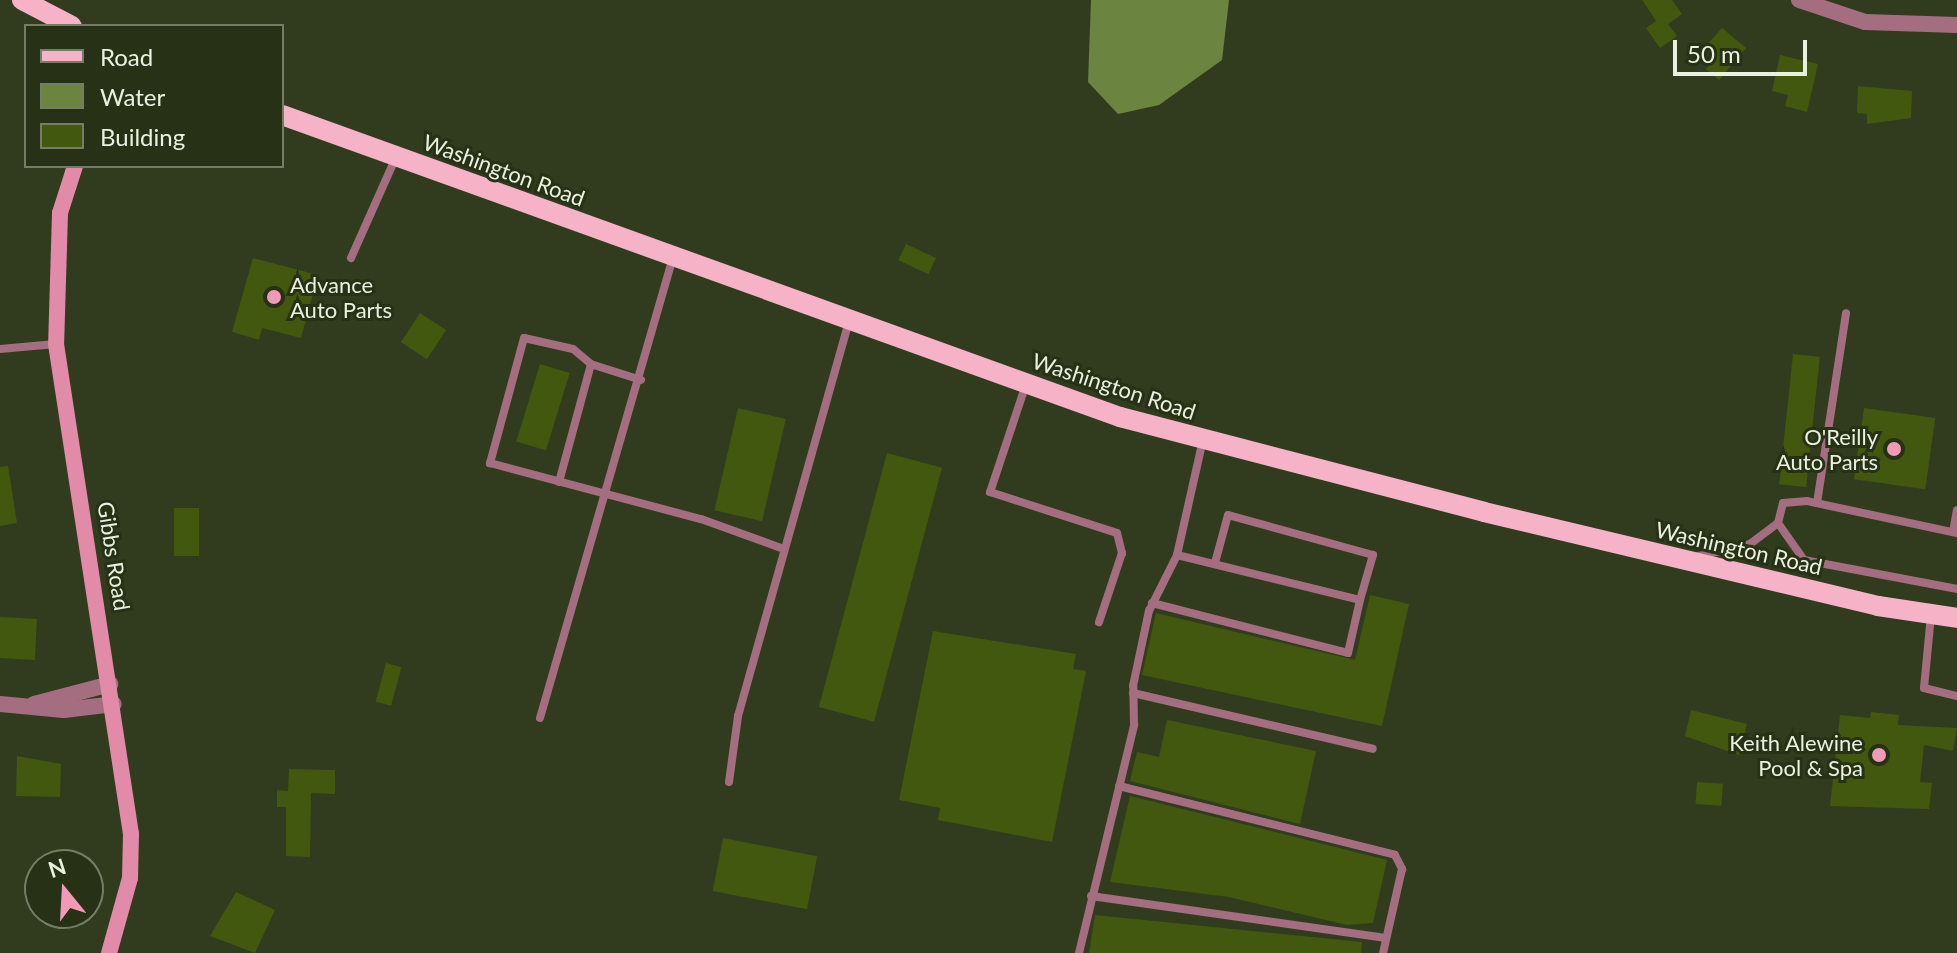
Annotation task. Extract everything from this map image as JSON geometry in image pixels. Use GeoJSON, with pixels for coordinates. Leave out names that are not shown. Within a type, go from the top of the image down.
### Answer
{"type":"FeatureCollection","features":[{"type":"Feature","properties":{"kind":"main road"},"geometry":{"type":"LineString","coordinates":[[22,0],[68,24]]}},
{"type":"Feature","properties":{"kind":"main road","name":"Washington Road"},"geometry":{"type":"LineString","coordinates":[[284,116],[1026,384],[1203,439],[1682,560],[1957,618]]}},
{"type":"Feature","properties":{"kind":"street"},"geometry":{"type":"LineString","coordinates":[[1799,0],[1865,22],[1957,25]]}},
{"type":"Feature","properties":{"kind":"street","name":"Gibbs Road"},"geometry":{"type":"LineString","coordinates":[[74,168],[60,213],[56,344],[114,704],[130,878],[109,953]]}},
{"type":"Feature","properties":{"kind":"street"},"geometry":{"type":"LineString","coordinates":[[32,704],[110,684]]}},
{"type":"Feature","properties":{"kind":"street"},"geometry":{"type":"LineString","coordinates":[[0,704],[32,704],[64,710],[114,704]]}},
{"type":"Feature","properties":{"kind":"lane"},"geometry":{"type":"LineString","coordinates":[[351,258],[396,157]]}},
{"type":"Feature","properties":{"kind":"lane"},"geometry":{"type":"LineString","coordinates":[[540,718],[608,496],[674,257]]}},
{"type":"Feature","properties":{"kind":"lane"},"geometry":{"type":"LineString","coordinates":[[1817,503],[1846,313]]}},
{"type":"Feature","properties":{"kind":"lane"},"geometry":{"type":"LineString","coordinates":[[729,782],[738,716],[849,320]]}},
{"type":"Feature","properties":{"kind":"lane"},"geometry":{"type":"LineString","coordinates":[[641,380],[591,364],[573,349],[524,338],[490,463],[784,549]]}},
{"type":"Feature","properties":{"kind":"lane"},"geometry":{"type":"LineString","coordinates":[[0,349],[56,344]]}},
{"type":"Feature","properties":{"kind":"lane"},"geometry":{"type":"LineString","coordinates":[[559,482],[591,364]]}},
{"type":"Feature","properties":{"kind":"lane"},"geometry":{"type":"LineString","coordinates":[[1026,384],[990,492],[1117,533],[1122,553],[1099,622]]}},
{"type":"Feature","properties":{"kind":"lane"},"geometry":{"type":"LineString","coordinates":[[1079,953],[1134,725],[1133,693],[1152,603],[1177,555],[1203,439]]}},
{"type":"Feature","properties":{"kind":"lane"},"geometry":{"type":"LineString","coordinates":[[1682,560],[1750,544],[1778,523],[1783,503],[1817,503],[1955,532],[1957,510]]}},
{"type":"Feature","properties":{"kind":"lane"},"geometry":{"type":"LineString","coordinates":[[1152,603],[1348,653],[1373,555],[1228,515],[1215,563]]}},
{"type":"Feature","properties":{"kind":"lane"},"geometry":{"type":"LineString","coordinates":[[1778,523],[1804,560],[1957,589]]}},
{"type":"Feature","properties":{"kind":"lane"},"geometry":{"type":"LineString","coordinates":[[1177,555],[1360,600]]}},
{"type":"Feature","properties":{"kind":"lane"},"geometry":{"type":"LineString","coordinates":[[1931,614],[1924,688],[1957,696]]}},
{"type":"Feature","properties":{"kind":"lane"},"geometry":{"type":"LineString","coordinates":[[1133,693],[1373,749]]}},
{"type":"Feature","properties":{"kind":"lane"},"geometry":{"type":"LineString","coordinates":[[1119,786],[1395,855],[1402,869],[1383,953]]}},
{"type":"Feature","properties":{"kind":"lane"},"geometry":{"type":"LineString","coordinates":[[1091,896],[1386,938]]}},
{"type":"Feature","properties":{"kind":"water"},"geometry":{"type":"Polygon","coordinates":[[[1091,0],[1229,0],[1222,60],[1159,105],[1118,114],[1088,82],[1091,0]]]}},
{"type":"Feature","properties":{"kind":"building"},"geometry":{"type":"Polygon","coordinates":[[[1642,0],[1672,0],[1682,14],[1668,24],[1677,36],[1660,48],[1646,28],[1656,21],[1642,0]]]}},
{"type":"Feature","properties":{"kind":"building"},"geometry":{"type":"Polygon","coordinates":[[[1722,28],[1746,48],[1719,80],[1706,69],[1715,58],[1704,48],[1722,28]]]}},
{"type":"Feature","properties":{"kind":"building"},"geometry":{"type":"Polygon","coordinates":[[[1780,55],[1818,64],[1807,112],[1785,106],[1788,95],[1772,91],[1780,55]]]}},
{"type":"Feature","properties":{"kind":"building"},"geometry":{"type":"Polygon","coordinates":[[[1858,86],[1912,91],[1911,118],[1867,124],[1867,114],[1857,113],[1858,86]]]}},
{"type":"Feature","properties":{"kind":"building"},"geometry":{"type":"Polygon","coordinates":[[[906,244],[936,258],[928,274],[898,260],[906,244]]]}},
{"type":"Feature","properties":{"kind":"building"},"geometry":{"type":"Polygon","coordinates":[[[253,258],[318,275],[301,338],[262,328],[259,340],[232,332],[253,258]]]}},
{"type":"Feature","properties":{"kind":"building"},"geometry":{"type":"Polygon","coordinates":[[[420,313],[446,330],[427,359],[401,342],[420,313]]]}},
{"type":"Feature","properties":{"kind":"building"},"geometry":{"type":"Polygon","coordinates":[[[1793,354],[1820,357],[1806,487],[1779,484],[1793,354]]]}},
{"type":"Feature","properties":{"kind":"building"},"geometry":{"type":"Polygon","coordinates":[[[540,364],[570,373],[546,451],[516,441],[540,364]]]}},
{"type":"Feature","properties":{"kind":"building"},"geometry":{"type":"Polygon","coordinates":[[[738,408],[786,419],[762,521],[714,510],[738,408]]]}},
{"type":"Feature","properties":{"kind":"building","name":"O'Reilly Auto Parts"},"geometry":{"type":"Polygon","coordinates":[[[1864,408],[1935,418],[1925,489],[1854,479],[1864,408]]]}},
{"type":"Feature","properties":{"kind":"building"},"geometry":{"type":"Polygon","coordinates":[[[887,453],[942,468],[874,722],[819,707],[887,453]]]}},
{"type":"Feature","properties":{"kind":"building"},"geometry":{"type":"Polygon","coordinates":[[[8,466],[17,523],[0,526],[0,467],[8,466]]]}},
{"type":"Feature","properties":{"kind":"building"},"geometry":{"type":"Polygon","coordinates":[[[174,508],[199,508],[199,556],[174,556],[174,508]]]}},
{"type":"Feature","properties":{"kind":"building"},"geometry":{"type":"Polygon","coordinates":[[[1370,595],[1409,604],[1382,726],[1142,675],[1156,613],[1355,660],[1370,595]]]}},
{"type":"Feature","properties":{"kind":"building"},"geometry":{"type":"Polygon","coordinates":[[[0,617],[37,619],[35,660],[0,658],[0,617]]]}},
{"type":"Feature","properties":{"kind":"building"},"geometry":{"type":"Polygon","coordinates":[[[933,631],[1076,654],[1073,669],[1086,671],[1052,842],[938,820],[940,808],[899,800],[933,631]]]}},
{"type":"Feature","properties":{"kind":"building"},"geometry":{"type":"Polygon","coordinates":[[[386,663],[401,667],[391,706],[376,702],[386,663]]]}},
{"type":"Feature","properties":{"kind":"building"},"geometry":{"type":"Polygon","coordinates":[[[1691,710],[1747,724],[1739,755],[1685,736],[1691,710]]]}},
{"type":"Feature","properties":{"kind":"building","name":"Keith Alewine Pool & Spa"},"geometry":{"type":"Polygon","coordinates":[[[1871,712],[1899,715],[1898,725],[1957,728],[1953,751],[1924,745],[1920,782],[1932,783],[1929,809],[1830,806],[1840,715],[1870,718],[1871,712]]]}},
{"type":"Feature","properties":{"kind":"building"},"geometry":{"type":"Polygon","coordinates":[[[1167,720],[1316,751],[1300,824],[1130,781],[1137,752],[1159,757],[1167,720]]]}},
{"type":"Feature","properties":{"kind":"building"},"geometry":{"type":"Polygon","coordinates":[[[17,756],[61,764],[60,797],[16,796],[17,756]]]}},
{"type":"Feature","properties":{"kind":"building"},"geometry":{"type":"Polygon","coordinates":[[[289,769],[335,770],[335,794],[311,793],[310,857],[286,856],[286,807],[277,807],[277,790],[288,791],[289,769]]]}},
{"type":"Feature","properties":{"kind":"building"},"geometry":{"type":"Polygon","coordinates":[[[1697,782],[1723,784],[1721,806],[1695,804],[1697,782]]]}},
{"type":"Feature","properties":{"kind":"building"},"geometry":{"type":"Polygon","coordinates":[[[1130,796],[1387,860],[1373,923],[1347,925],[1229,897],[1110,882],[1130,796]]]}},
{"type":"Feature","properties":{"kind":"building"},"geometry":{"type":"Polygon","coordinates":[[[723,838],[817,856],[807,909],[713,891],[723,838]]]}},
{"type":"Feature","properties":{"kind":"building"},"geometry":{"type":"Polygon","coordinates":[[[236,892],[275,910],[255,953],[210,936],[236,892]]]}},
{"type":"Feature","properties":{"kind":"building"},"geometry":{"type":"Polygon","coordinates":[[[1095,915],[1362,942],[1361,953],[1089,953],[1095,915]]]}},
{"type":"Feature","properties":{"kind":"place","name":"Advance Auto Parts"},"geometry":{"type":"Point","coordinates":[274,297]}},
{"type":"Feature","properties":{"kind":"place","name":"O'Reilly Auto Parts"},"geometry":{"type":"Point","coordinates":[1894,449]}},
{"type":"Feature","properties":{"kind":"place","name":"Keith Alewine Pool & Spa"},"geometry":{"type":"Point","coordinates":[1879,755]}}]}
